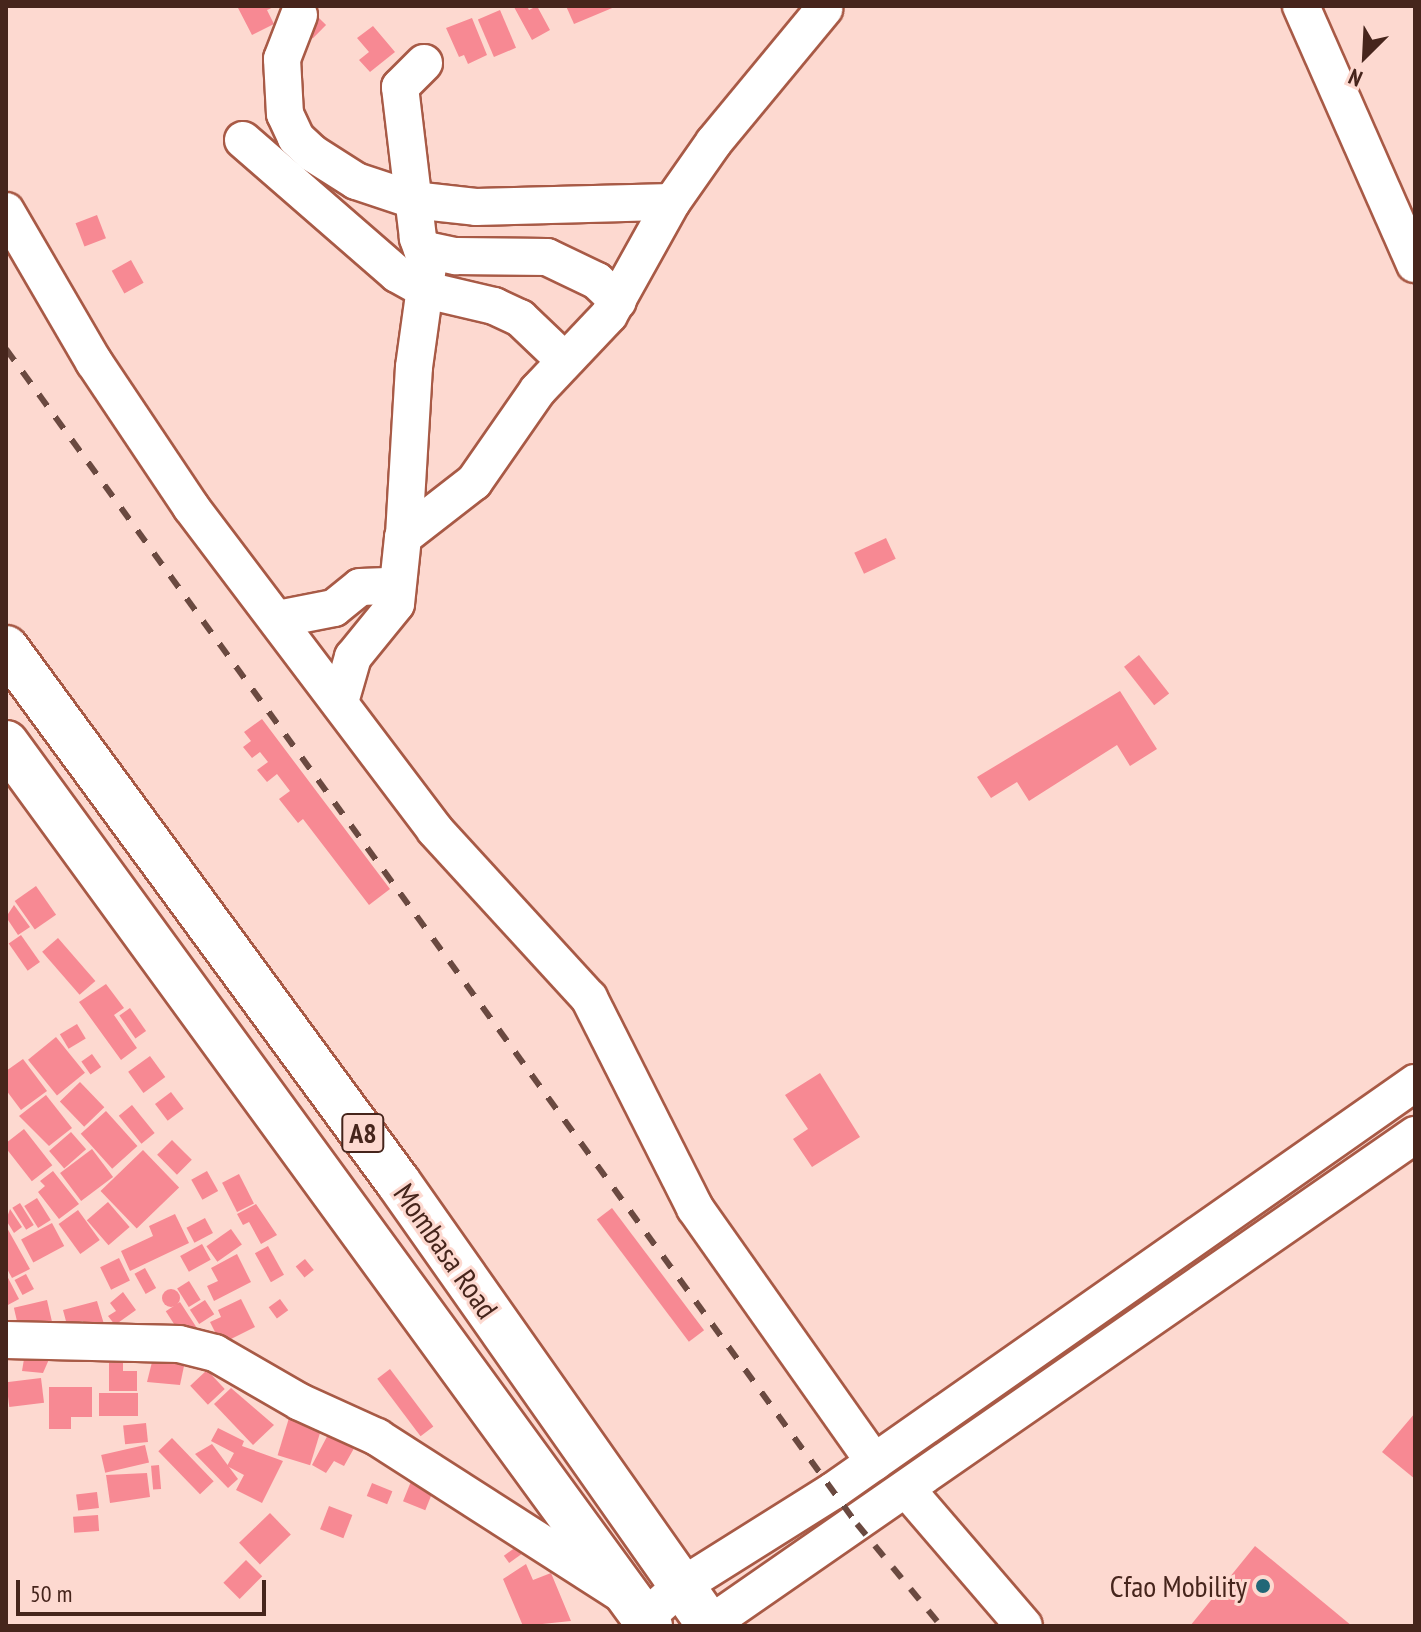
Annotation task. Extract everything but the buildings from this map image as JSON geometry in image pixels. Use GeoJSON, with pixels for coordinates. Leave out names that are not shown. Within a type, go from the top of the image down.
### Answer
{"type":"FeatureCollection","features":[{"type":"Feature","properties":{"kind":"highway","name":"Mombasa Road"},"geometry":{"type":"LineString","coordinates":[[6,648],[398,1182],[708,1626]]}},
{"type":"Feature","properties":{"kind":"highway","name":"Mombasa Road"},"geometry":{"type":"LineString","coordinates":[[6,743],[642,1614]]}},
{"type":"Feature","properties":{"kind":"street"},"geometry":{"type":"LineString","coordinates":[[1301,6],[1415,264]]}},
{"type":"Feature","properties":{"kind":"street"},"geometry":{"type":"LineString","coordinates":[[404,535],[474,482],[538,390],[618,301],[672,202],[736,112],[824,9]]}},
{"type":"Feature","properties":{"kind":"street"},"geometry":{"type":"LineString","coordinates":[[299,15],[282,59],[279,85],[296,138],[356,181],[413,200],[490,207],[672,202]]}},
{"type":"Feature","properties":{"kind":"street"},"geometry":{"type":"LineString","coordinates":[[340,702],[353,657],[396,604],[394,586],[404,535],[414,367],[428,266],[413,200],[400,87],[424,63]]}},
{"type":"Feature","properties":{"kind":"street"},"geometry":{"type":"LineString","coordinates":[[243,140],[369,252],[426,290],[494,306],[520,318],[565,361]]}},
{"type":"Feature","properties":{"kind":"street"},"geometry":{"type":"LineString","coordinates":[[6,211],[137,429],[435,830],[589,998],[695,1208],[874,1462]]}},
{"type":"Feature","properties":{"kind":"street"},"geometry":{"type":"LineString","coordinates":[[422,249],[456,256],[547,257],[597,281],[618,301]]}},
{"type":"Feature","properties":{"kind":"street"},"geometry":{"type":"LineString","coordinates":[[278,619],[334,608],[360,587],[394,586]]}},
{"type":"Feature","properties":{"kind":"street"},"geometry":{"type":"LineString","coordinates":[[6,1340],[179,1344],[215,1353],[300,1402],[377,1437],[642,1614],[874,1462],[1415,1083]]}},
{"type":"Feature","properties":{"kind":"street"},"geometry":{"type":"LineString","coordinates":[[708,1626],[1415,1135]]}},
{"type":"Feature","properties":{"kind":"street"},"geometry":{"type":"LineString","coordinates":[[907,1490],[1024,1626]]}},
{"type":"Feature","properties":{"kind":"railway"},"geometry":{"type":"LineString","coordinates":[[6,349],[857,1524],[941,1626]]}},
{"type":"Feature","properties":{"kind":"place","name":"Cfao Mobility"},"geometry":{"type":"Point","coordinates":[1263,1586]}}]}
